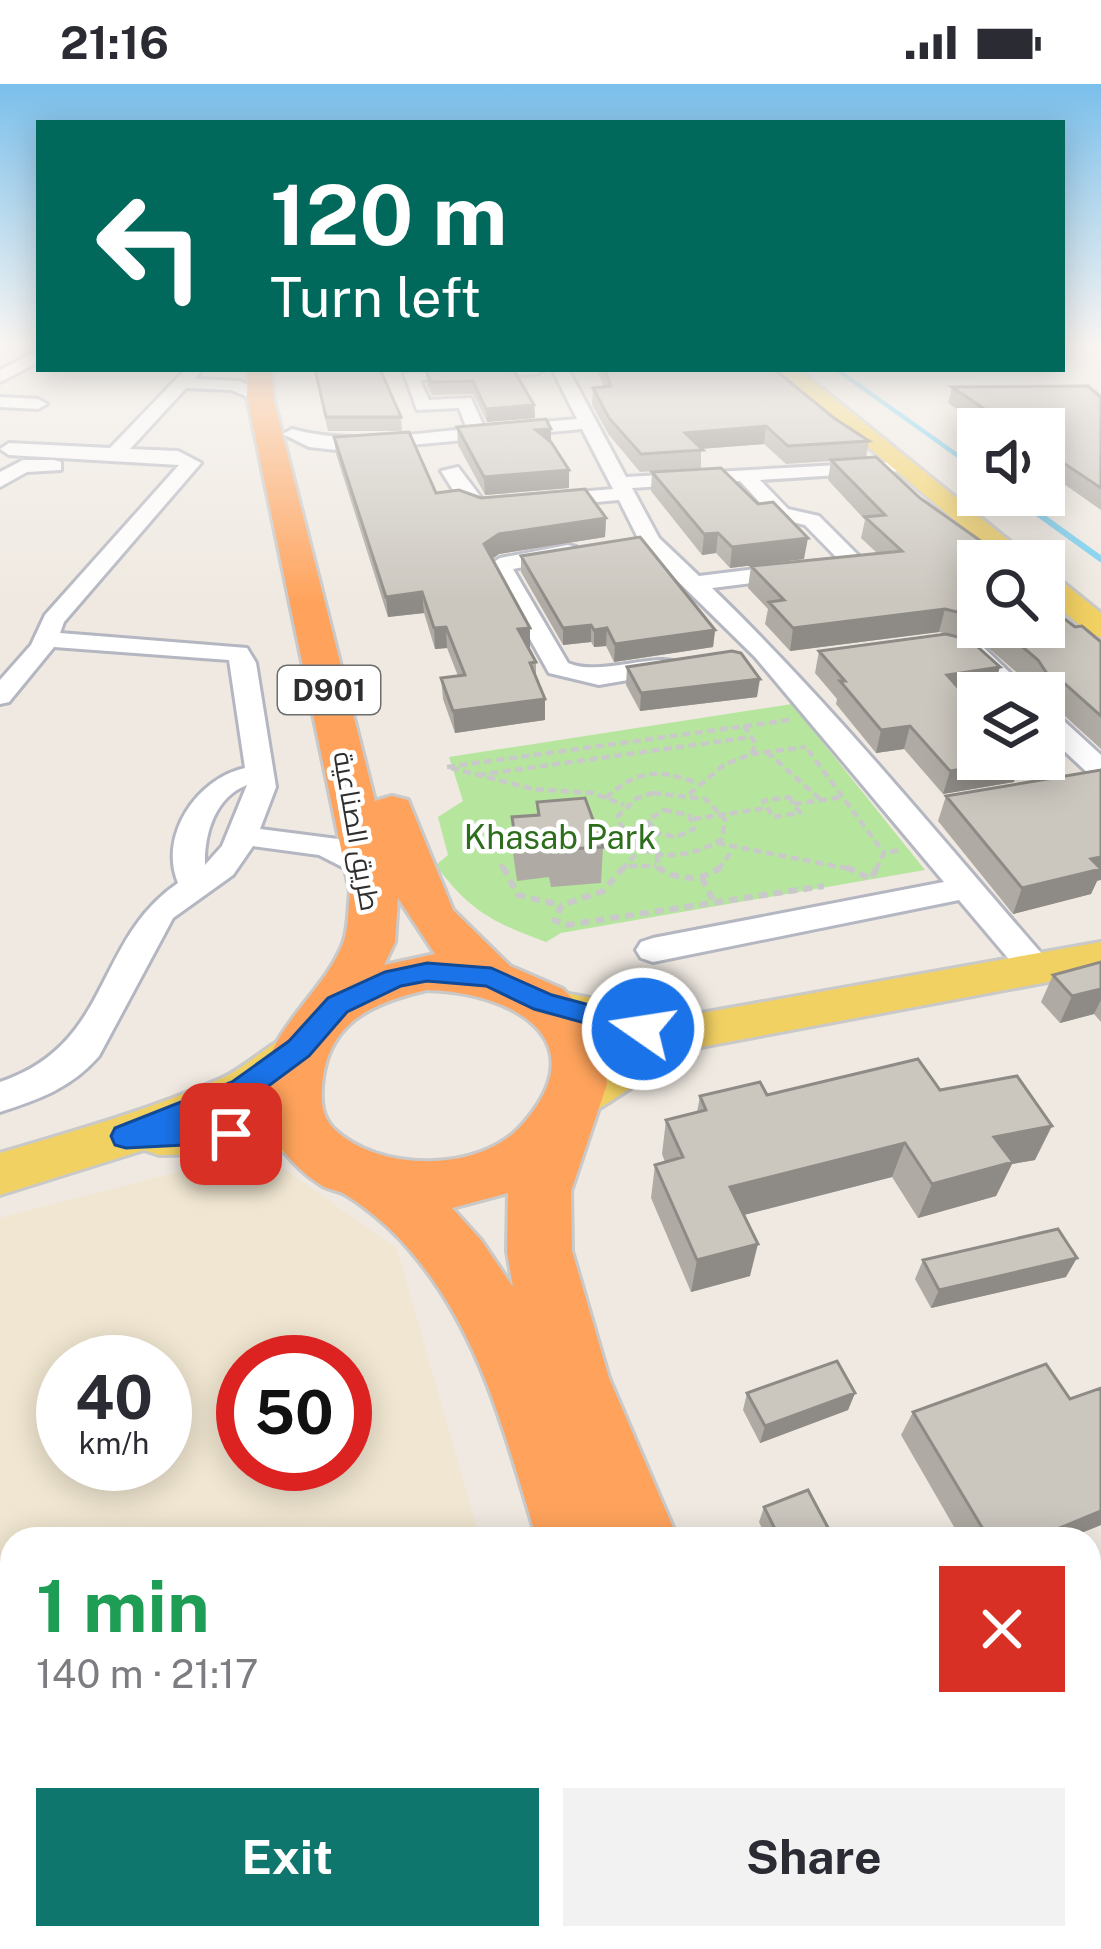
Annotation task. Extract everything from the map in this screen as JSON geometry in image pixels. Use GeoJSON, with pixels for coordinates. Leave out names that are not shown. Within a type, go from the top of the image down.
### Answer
{"type":"FeatureCollection","features":[{"type":"Feature","properties":{"kind":"highway","name":"طريق الصناعية"},"geometry":{"type":"LineString","coordinates":[[269,428],[352,788],[375,911],[370,941],[338,1005]]}},
{"type":"Feature","properties":{"kind":"highway","name":"طريق الصناعية"},"geometry":{"type":"LineString","coordinates":[[284,428],[297,452],[409,878],[438,929],[491,977]]}},
{"type":"Feature","properties":{"kind":"highway","name":"D901"},"geometry":{"type":"LineString","coordinates":[[299,1049],[338,1005],[365,989],[411,975],[459,972],[491,977],[544,1003]]}},
{"type":"Feature","properties":{"kind":"highway"},"geometry":{"type":"LineString","coordinates":[[544,1003],[564,1023],[576,1047],[580,1074],[537,1209],[542,1272],[558,1329],[634,1527]]}},
{"type":"Feature","properties":{"kind":"highway"},"geometry":{"type":"LineString","coordinates":[[299,1049],[291,1074],[291,1100],[304,1132],[340,1167],[369,1180],[410,1188],[454,1186],[496,1175],[531,1156],[567,1116]]}},
{"type":"Feature","properties":{"kind":"highway"},"geometry":{"type":"LineString","coordinates":[[369,1180],[430,1227],[481,1291],[511,1352],[572,1527]]}},
{"type":"Feature","properties":{"kind":"main road"},"geometry":{"type":"LineString","coordinates":[[858,428],[994,540]]}},
{"type":"Feature","properties":{"kind":"main road"},"geometry":{"type":"LineString","coordinates":[[1065,598],[1101,628]]}},
{"type":"Feature","properties":{"kind":"main road"},"geometry":{"type":"LineString","coordinates":[[567,1116],[625,1064],[679,1034],[1101,956]]}},
{"type":"Feature","properties":{"kind":"main road"},"geometry":{"type":"LineString","coordinates":[[544,1003],[609,1022],[679,1034]]}},
{"type":"Feature","properties":{"kind":"main road"},"geometry":{"type":"LineString","coordinates":[[0,1174],[126,1136],[242,1090],[299,1049]]}},
{"type":"Feature","properties":{"kind":"main road"},"geometry":{"type":"LineString","coordinates":[[126,1136],[304,1132]]}},
{"type":"Feature","properties":{"kind":"street"},"geometry":{"type":"LineString","coordinates":[[115,454],[139,428]]}},
{"type":"Feature","properties":{"kind":"street"},"geometry":{"type":"LineString","coordinates":[[476,428],[478,433]]}},
{"type":"Feature","properties":{"kind":"street"},"geometry":{"type":"LineString","coordinates":[[297,452],[316,443],[346,445],[533,428]]}},
{"type":"Feature","properties":{"kind":"street"},"geometry":{"type":"LineString","coordinates":[[591,428],[641,543],[780,660],[819,716],[1036,968]]}},
{"type":"Feature","properties":{"kind":"street"},"geometry":{"type":"LineString","coordinates":[[4,453],[29,434],[41,432],[133,435]]}},
{"type":"Feature","properties":{"kind":"street"},"geometry":{"type":"LineString","coordinates":[[297,452],[322,453],[346,445]]}},
{"type":"Feature","properties":{"kind":"street"},"geometry":{"type":"LineString","coordinates":[[4,453],[115,454],[184,458],[191,463],[53,620],[45,639],[6,682]]}},
{"type":"Feature","properties":{"kind":"street"},"geometry":{"type":"LineString","coordinates":[[0,481],[16,468],[30,465],[183,472]]}},
{"type":"Feature","properties":{"kind":"street"},"geometry":{"type":"LineString","coordinates":[[452,471],[470,502],[482,506],[745,475],[903,465]]}},
{"type":"Feature","properties":{"kind":"street"},"geometry":{"type":"LineString","coordinates":[[691,584],[855,563],[812,520],[781,514],[745,475]]}},
{"type":"Feature","properties":{"kind":"street"},"geometry":{"type":"LineString","coordinates":[[595,548],[500,565],[558,668],[574,677],[596,677],[711,660],[780,660]]}},
{"type":"Feature","properties":{"kind":"street"},"geometry":{"type":"LineString","coordinates":[[0,1097],[44,1082],[86,1046],[160,910],[231,858],[260,800],[244,663],[238,653],[45,639]]}},
{"type":"Feature","properties":{"kind":"street"},"geometry":{"type":"LineString","coordinates":[[931,644],[975,653],[995,672]]}},
{"type":"Feature","properties":{"kind":"street"},"geometry":{"type":"LineString","coordinates":[[1065,738],[1101,773],[1070,786]]}},
{"type":"Feature","properties":{"kind":"street"},"geometry":{"type":"LineString","coordinates":[[195,885],[188,875],[185,852],[216,792],[233,779],[260,775]]}},
{"type":"Feature","properties":{"kind":"street"},"geometry":{"type":"LineString","coordinates":[[291,838],[324,827],[352,788]]}},
{"type":"Feature","properties":{"kind":"street"},"geometry":{"type":"LineString","coordinates":[[903,814],[944,807]]}},
{"type":"Feature","properties":{"kind":"street"},"geometry":{"type":"LineString","coordinates":[[243,836],[291,838],[327,846],[370,871]]}},
{"type":"Feature","properties":{"kind":"street"},"geometry":{"type":"LineString","coordinates":[[653,950],[839,916],[878,890],[968,888]]}},
{"type":"Feature","properties":{"kind":"path"},"geometry":{"type":"LineString","coordinates":[[625,806],[565,788],[533,789],[447,767],[819,716]]}},
{"type":"Feature","properties":{"kind":"path"},"geometry":{"type":"LineString","coordinates":[[786,720],[884,853],[878,890]]}},
{"type":"Feature","properties":{"kind":"path"},"geometry":{"type":"LineString","coordinates":[[744,726],[756,744],[751,754]]}},
{"type":"Feature","properties":{"kind":"path"},"geometry":{"type":"LineString","coordinates":[[478,775],[752,737]]}},
{"type":"Feature","properties":{"kind":"path"},"geometry":{"type":"LineString","coordinates":[[688,794],[732,760],[806,747]]}},
{"type":"Feature","properties":{"kind":"path"},"geometry":{"type":"LineString","coordinates":[[766,752],[820,800]]}},
{"type":"Feature","properties":{"kind":"path"},"geometry":{"type":"LineString","coordinates":[[633,753],[643,772]]}},
{"type":"Feature","properties":{"kind":"path"},"geometry":{"type":"LineString","coordinates":[[606,798],[625,778],[643,772],[659,771],[699,783]]}},
{"type":"Feature","properties":{"kind":"path"},"geometry":{"type":"LineString","coordinates":[[653,793],[664,810]]}},
{"type":"Feature","properties":{"kind":"path"},"geometry":{"type":"LineString","coordinates":[[653,793],[688,794],[705,800],[722,815],[726,830],[717,843],[689,855],[658,855],[640,849],[620,830],[618,816],[625,806],[653,793]]}},
{"type":"Feature","properties":{"kind":"path"},"geometry":{"type":"LineString","coordinates":[[789,797],[794,804],[800,813],[773,817],[763,801],[789,797]]}},
{"type":"Feature","properties":{"kind":"path"},"geometry":{"type":"LineString","coordinates":[[794,804],[843,797]]}},
{"type":"Feature","properties":{"kind":"path"},"geometry":{"type":"LineString","coordinates":[[649,827],[651,815],[664,810],[680,811],[693,819],[767,808]]}},
{"type":"Feature","properties":{"kind":"path"},"geometry":{"type":"LineString","coordinates":[[620,830],[649,827],[663,836],[680,837],[694,829],[693,819]]}},
{"type":"Feature","properties":{"kind":"path"},"geometry":{"type":"LineString","coordinates":[[680,837],[689,855]]}},
{"type":"Feature","properties":{"kind":"path"},"geometry":{"type":"LineString","coordinates":[[717,843],[804,862],[840,862],[878,890]]}},
{"type":"Feature","properties":{"kind":"path"},"geometry":{"type":"LineString","coordinates":[[884,853],[931,846]]}},
{"type":"Feature","properties":{"kind":"path"},"geometry":{"type":"LineString","coordinates":[[501,864],[518,896],[562,905],[603,891],[640,849]]}},
{"type":"Feature","properties":{"kind":"path"},"geometry":{"type":"LineString","coordinates":[[627,866],[656,866],[676,876],[702,878],[721,871],[733,850]]}},
{"type":"Feature","properties":{"kind":"path"},"geometry":{"type":"LineString","coordinates":[[656,866],[658,855]]}},
{"type":"Feature","properties":{"kind":"path"},"geometry":{"type":"LineString","coordinates":[[702,878],[715,902]]}},
{"type":"Feature","properties":{"kind":"path"},"geometry":{"type":"LineString","coordinates":[[848,882],[878,890]]}},
{"type":"Feature","properties":{"kind":"path"},"geometry":{"type":"LineString","coordinates":[[562,905],[554,920],[566,925],[826,885]]}},
{"type":"Feature","properties":{"kind":"shaded area"},"geometry":{"type":"Polygon","coordinates":[[[259,1151],[397,1249],[477,1527],[0,1527],[0,1218],[259,1151]]]}},
{"type":"Feature","properties":{"kind":"green space","name":"Khasab Park"},"geometry":{"type":"Polygon","coordinates":[[[792,704],[925,870],[561,933],[546,942],[484,914],[436,865],[448,855],[438,817],[463,801],[449,757],[792,704]]]}},
{"type":"Feature","properties":{"kind":"building"},"geometry":{"type":"Polygon","coordinates":[[[458,428],[551,428],[536,430],[551,442],[569,470],[484,477],[458,428]]]}},
{"type":"Feature","properties":{"kind":"building"},"geometry":{"type":"Polygon","coordinates":[[[618,428],[742,428],[685,433],[703,450],[641,454],[618,428]]]}},
{"type":"Feature","properties":{"kind":"building"},"geometry":{"type":"Polygon","coordinates":[[[768,428],[849,428],[869,441],[788,446],[768,428]]]}},
{"type":"Feature","properties":{"kind":"building"},"geometry":{"type":"Polygon","coordinates":[[[1065,428],[1101,428],[1101,488],[1065,464],[1065,428]]]}},
{"type":"Feature","properties":{"kind":"building"},"geometry":{"type":"Polygon","coordinates":[[[409,432],[436,493],[459,490],[481,498],[585,489],[606,518],[499,534],[484,544],[530,628],[518,629],[536,662],[530,663],[545,699],[453,711],[441,678],[465,675],[446,627],[434,628],[422,592],[386,597],[334,437],[409,432]]]}},
{"type":"Feature","properties":{"kind":"building"},"geometry":{"type":"Polygon","coordinates":[[[876,457],[920,498],[979,540],[957,540],[957,612],[945,609],[793,628],[769,602],[784,600],[751,566],[902,551],[865,517],[885,515],[831,460],[876,457]]]}},
{"type":"Feature","properties":{"kind":"building"},"geometry":{"type":"Polygon","coordinates":[[[721,468],[758,504],[773,502],[808,538],[732,547],[718,533],[704,534],[652,472],[721,468]]]}},
{"type":"Feature","properties":{"kind":"building"},"geometry":{"type":"Polygon","coordinates":[[[640,537],[715,630],[615,644],[607,628],[563,628],[521,556],[640,537]]]}},
{"type":"Feature","properties":{"kind":"building"},"geometry":{"type":"Polygon","coordinates":[[[1065,619],[1101,642],[1101,716],[1065,684],[1065,672],[1046,672],[1024,648],[1065,648],[1065,619]]]}},
{"type":"Feature","properties":{"kind":"building"},"geometry":{"type":"Polygon","coordinates":[[[946,634],[957,637],[957,648],[979,648],[1000,667],[947,675],[957,686],[957,770],[950,771],[910,726],[881,730],[819,651],[946,634]]]}},
{"type":"Feature","properties":{"kind":"building"},"geometry":{"type":"Polygon","coordinates":[[[741,653],[760,679],[641,693],[627,667],[741,653]]]}},
{"type":"Feature","properties":{"kind":"building"},"geometry":{"type":"Polygon","coordinates":[[[1101,770],[1101,857],[1091,859],[1101,869],[1022,888],[946,796],[1065,780],[1065,776],[1101,770]]]}},
{"type":"Feature","properties":{"kind":"building"},"geometry":{"type":"Polygon","coordinates":[[[585,798],[603,847],[551,850],[549,840],[516,844],[512,817],[539,815],[537,802],[585,798]]]}},
{"type":"Feature","properties":{"kind":"building"},"geometry":{"type":"Polygon","coordinates":[[[1101,962],[1101,989],[1072,996],[1053,975],[1101,962]]]}},
{"type":"Feature","properties":{"kind":"building"},"geometry":{"type":"Polygon","coordinates":[[[918,1059],[940,1090],[1017,1076],[1052,1126],[994,1137],[1013,1162],[932,1184],[905,1143],[730,1187],[758,1244],[697,1260],[655,1165],[683,1157],[666,1120],[706,1110],[700,1096],[760,1082],[767,1095],[918,1059]]]}},
{"type":"Feature","properties":{"kind":"building"},"geometry":{"type":"Polygon","coordinates":[[[1058,1229],[1077,1258],[939,1290],[923,1260],[1058,1229]]]}},
{"type":"Feature","properties":{"kind":"building"},"geometry":{"type":"Polygon","coordinates":[[[837,1361],[855,1393],[765,1426],[747,1393],[837,1361]]]}},
{"type":"Feature","properties":{"kind":"building"},"geometry":{"type":"Polygon","coordinates":[[[1046,1364],[1070,1399],[1101,1388],[1101,1511],[1062,1527],[982,1527],[913,1412],[1046,1364]]]}},
{"type":"Feature","properties":{"kind":"building"},"geometry":{"type":"Polygon","coordinates":[[[808,1490],[828,1527],[774,1527],[764,1507],[808,1490]]]}},
{"type":"Feature","properties":{"kind":"waterway"},"geometry":{"type":"LineString","coordinates":[[919,428],[957,455]]}},
{"type":"Feature","properties":{"kind":"waterway"},"geometry":{"type":"LineString","coordinates":[[1041,516],[1101,559]]}},
{"type":"Feature","properties":{"kind":"route"},"geometry":{"type":"LineString","coordinates":[[231,1134],[126,1136],[242,1090],[299,1049],[338,1005],[395,978],[427,972],[491,977],[544,1003],[643,1029]]}}]}
